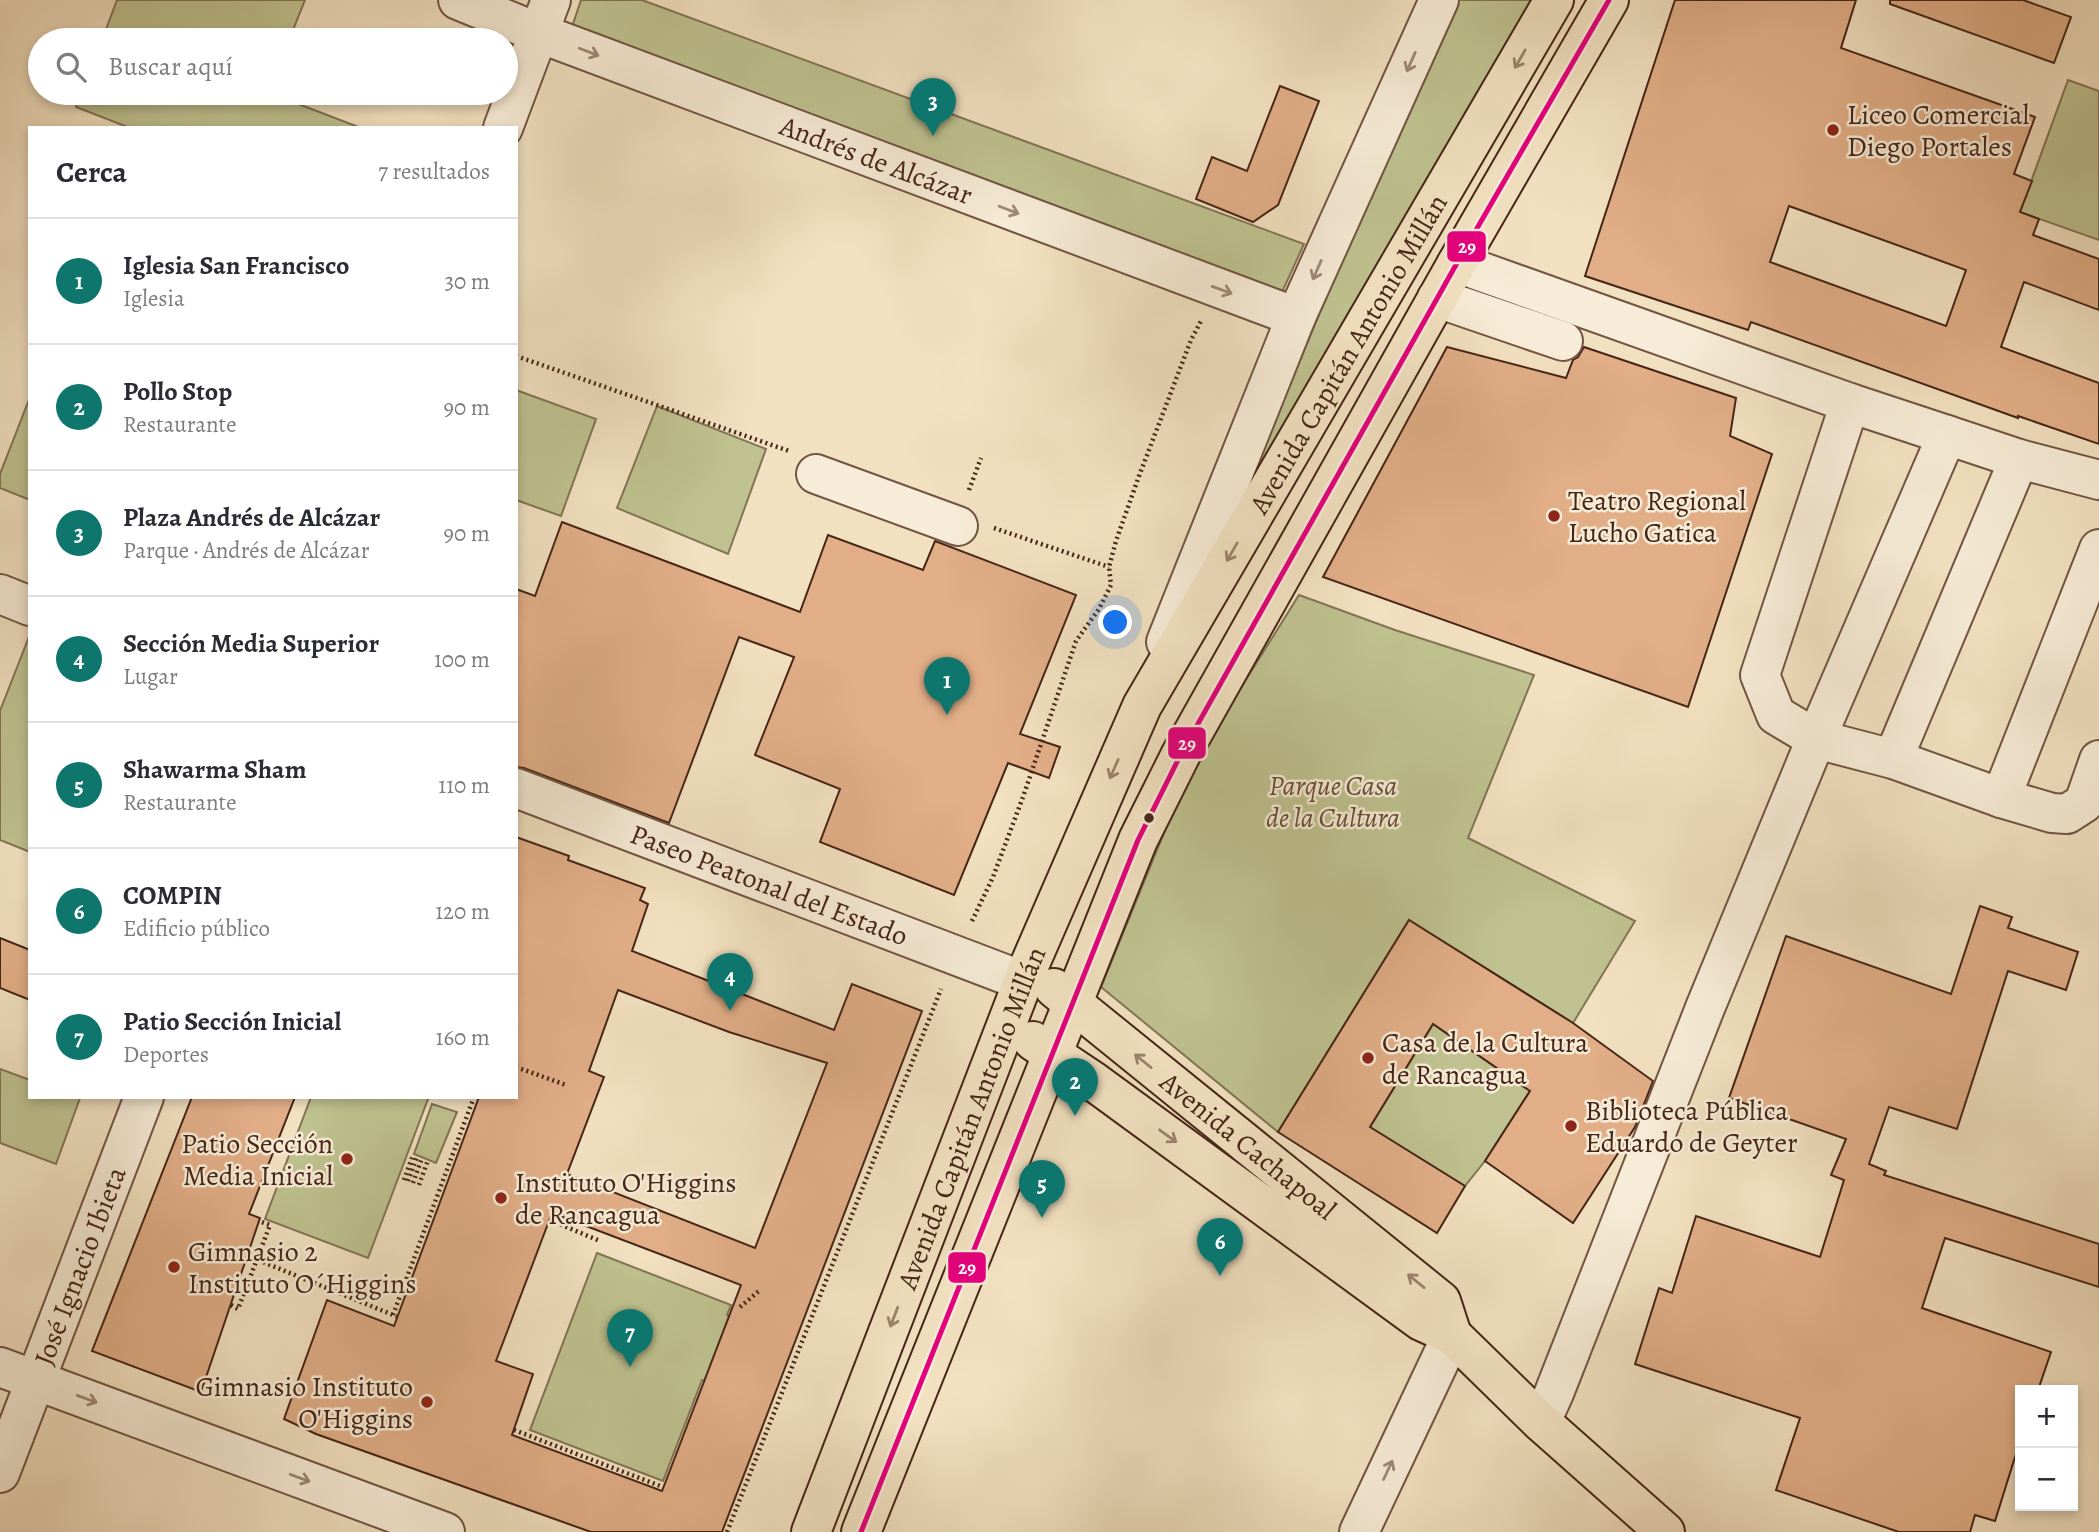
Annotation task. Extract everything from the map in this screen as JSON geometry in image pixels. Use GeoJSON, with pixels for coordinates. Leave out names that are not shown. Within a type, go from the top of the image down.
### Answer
{"type":"FeatureCollection","features":[{"type":"Feature","properties":{"kind":"main road","name":"Avenida Capitán Antonio Millán"},"geometry":{"type":"LineString","coordinates":[[811,1532],[1026,973],[1142,706],[1554,0]]}},
{"type":"Feature","properties":{"kind":"main road","name":"Avenida Capitán Antonio Millán"},"geometry":{"type":"LineString","coordinates":[[861,1532],[1138,840],[1181,754],[1437,298],[1609,0]]}},
{"type":"Feature","properties":{"kind":"main road","name":"Avenida Cachapoal"},"geometry":{"type":"LineString","coordinates":[[1026,973],[1072,1004],[1441,1301],[1452,1335]]}},
{"type":"Feature","properties":{"kind":"main road","name":"Avenida Cachapoal"},"geometry":{"type":"LineString","coordinates":[[1006,1025],[1053,1053],[1421,1321],[1452,1335],[1541,1422],[1665,1532]]}},
{"type":"Feature","properties":{"kind":"street","name":"Andrés de Alcázar"},"geometry":{"type":"LineString","coordinates":[[458,0],[545,17],[1218,289],[1296,317]]}},
{"type":"Feature","properties":{"kind":"street","name":"Avenida Capitán Antonio Millán"},"geometry":{"type":"LineString","coordinates":[[1142,706],[1296,317],[1439,0]]}},
{"type":"Feature","properties":{"kind":"street"},"geometry":{"type":"LineString","coordinates":[[518,88],[545,17]]}},
{"type":"Feature","properties":{"kind":"street"},"geometry":{"type":"LineString","coordinates":[[504,126],[512,105]]}},
{"type":"Feature","properties":{"kind":"street"},"geometry":{"type":"LineString","coordinates":[[1457,263],[1850,403],[2019,459],[2099,480]]}},
{"type":"Feature","properties":{"kind":"street"},"geometry":{"type":"LineString","coordinates":[[1437,298],[1563,341]]}},
{"type":"Feature","properties":{"kind":"street"},"geometry":{"type":"LineString","coordinates":[[1850,403],[1760,675],[1776,715],[1816,739],[1893,759],[2052,813],[2067,814],[2084,803],[2099,760]]}},
{"type":"Feature","properties":{"kind":"street"},"geometry":{"type":"LineString","coordinates":[[1541,1422],[1555,1393],[1705,1008],[1816,739],[1947,435]]}},
{"type":"Feature","properties":{"kind":"street"},"geometry":{"type":"LineString","coordinates":[[1893,759],[2019,459]]}},
{"type":"Feature","properties":{"kind":"street"},"geometry":{"type":"LineString","coordinates":[[808,464],[970,514]]}},
{"type":"Feature","properties":{"kind":"street"},"geometry":{"type":"LineString","coordinates":[[2001,797],[2099,549]]}},
{"type":"Feature","properties":{"kind":"street"},"geometry":{"type":"LineString","coordinates":[[0,594],[28,605]]}},
{"type":"Feature","properties":{"kind":"street","name":"Paseo Peatonal del Estado"},"geometry":{"type":"LineString","coordinates":[[518,790],[955,955],[1026,973]]}},
{"type":"Feature","properties":{"kind":"street","name":"José Ignacio Ibieta"},"geometry":{"type":"LineString","coordinates":[[0,1473],[143,1099]]}},
{"type":"Feature","properties":{"kind":"street"},"geometry":{"type":"LineString","coordinates":[[1359,1532],[1452,1335]]}},
{"type":"Feature","properties":{"kind":"street"},"geometry":{"type":"LineString","coordinates":[[0,1367],[445,1532]]}},
{"type":"Feature","properties":{"kind":"path"},"geometry":{"type":"LineString","coordinates":[[727,1532],[955,955],[993,877],[1076,641],[1099,609],[1111,585],[1109,568],[1139,476],[1191,340],[1218,289]]}},
{"type":"Feature","properties":{"kind":"path"},"geometry":{"type":"LineString","coordinates":[[518,357],[808,464]]}},
{"type":"Feature","properties":{"kind":"path"},"geometry":{"type":"LineString","coordinates":[[981,458],[970,514],[1109,568]]}},
{"type":"Feature","properties":{"kind":"path"},"geometry":{"type":"LineString","coordinates":[[518,1068],[566,1084]]}},
{"type":"Feature","properties":{"kind":"path"},"geometry":{"type":"LineString","coordinates":[[248,1256],[395,1316],[473,1099]]}},
{"type":"Feature","properties":{"kind":"path"},"geometry":{"type":"LineString","coordinates":[[420,1157],[410,1182],[420,1157]]}},
{"type":"Feature","properties":{"kind":"path"},"geometry":{"type":"LineString","coordinates":[[559,1216],[557,1223],[600,1241]]}},
{"type":"Feature","properties":{"kind":"path"},"geometry":{"type":"LineString","coordinates":[[231,1305],[238,1309],[270,1225],[259,1221]]}},
{"type":"Feature","properties":{"kind":"path"},"geometry":{"type":"LineString","coordinates":[[740,1307],[759,1291]]}},
{"type":"Feature","properties":{"kind":"path"},"geometry":{"type":"LineString","coordinates":[[514,1430],[663,1487]]}},
{"type":"Feature","properties":{"kind":"green space"},"geometry":{"type":"Polygon","coordinates":[[[117,0],[305,0],[294,28],[106,28],[117,0]]]}},
{"type":"Feature","properties":{"kind":"green space"},"geometry":{"type":"Polygon","coordinates":[[[581,0],[642,0],[1304,244],[1283,290],[1257,289],[572,27],[581,0]]]}},
{"type":"Feature","properties":{"kind":"green space"},"geometry":{"type":"Polygon","coordinates":[[[1455,0],[1532,0],[1260,475],[1253,474],[1327,295],[1455,0]]]}},
{"type":"Feature","properties":{"kind":"green space"},"geometry":{"type":"Polygon","coordinates":[[[2068,80],[2099,91],[2099,240],[2020,212],[2068,80]]]}},
{"type":"Feature","properties":{"kind":"green space"},"geometry":{"type":"Polygon","coordinates":[[[301,105],[356,126],[125,126],[76,107],[301,105]]]}},
{"type":"Feature","properties":{"kind":"green space"},"geometry":{"type":"Polygon","coordinates":[[[518,391],[596,419],[561,516],[518,501],[518,391]]]}},
{"type":"Feature","properties":{"kind":"green space"},"geometry":{"type":"Polygon","coordinates":[[[28,402],[28,499],[0,488],[0,474],[28,402]]]}},
{"type":"Feature","properties":{"kind":"green space"},"geometry":{"type":"Polygon","coordinates":[[[657,406],[766,449],[728,554],[617,508],[657,406]]]}},
{"type":"Feature","properties":{"kind":"green space","name":"Parque Casa de la Cultura"},"geometry":{"type":"Polygon","coordinates":[[[1299,595],[1395,630],[1534,675],[1468,838],[1635,921],[1573,1023],[1409,920],[1278,1132],[1101,987],[1190,769],[1299,595]]]}},
{"type":"Feature","properties":{"kind":"green space"},"geometry":{"type":"Polygon","coordinates":[[[28,639],[28,851],[0,840],[0,711],[28,639]]]}},
{"type":"Feature","properties":{"kind":"green space"},"geometry":{"type":"Polygon","coordinates":[[[1433,1024],[1530,1091],[1485,1161],[1465,1186],[1370,1127],[1433,1024]]]}},
{"type":"Feature","properties":{"kind":"green space"},"geometry":{"type":"Polygon","coordinates":[[[0,1069],[28,1079],[28,1099],[80,1099],[56,1164],[0,1143],[0,1069]]]}},
{"type":"Feature","properties":{"kind":"green space","name":"Patio Sección Media Inicial"},"geometry":{"type":"Polygon","coordinates":[[[310,1099],[428,1099],[368,1258],[265,1219],[310,1099]]]}},
{"type":"Feature","properties":{"kind":"green space"},"geometry":{"type":"Polygon","coordinates":[[[432,1104],[457,1112],[436,1163],[414,1154],[432,1104]]]}},
{"type":"Feature","properties":{"kind":"green space"},"geometry":{"type":"Polygon","coordinates":[[[597,1253],[731,1305],[705,1381],[702,1380],[663,1481],[530,1430],[597,1253]]]}},
{"type":"Feature","properties":{"kind":"building"},"geometry":{"type":"Polygon","coordinates":[[[1675,0],[1856,0],[1841,48],[2035,117],[2014,174],[2032,181],[2020,212],[2039,219],[2033,235],[2099,259],[2099,310],[2024,282],[2001,347],[2099,383],[2099,444],[2018,418],[1751,322],[1748,330],[1585,276],[1675,0]],[[1789,206],[1770,262],[1946,326],[1966,270],[1789,206]]]}},
{"type":"Feature","properties":{"kind":"building"},"geometry":{"type":"Polygon","coordinates":[[[1890,0],[2023,0],[2071,17],[2054,63],[1890,4],[1890,0]]]}},
{"type":"Feature","properties":{"kind":"building"},"geometry":{"type":"Polygon","coordinates":[[[1280,86],[1319,101],[1278,205],[1253,222],[1196,199],[1212,157],[1247,171],[1280,86]]]}},
{"type":"Feature","properties":{"kind":"building","name":"Teatro Regional Lucho Gatica"},"geometry":{"type":"Polygon","coordinates":[[[1447,347],[1566,378],[1573,360],[1584,347],[1736,398],[1730,436],[1772,454],[1688,707],[1323,577],[1447,347]]]}},
{"type":"Feature","properties":{"kind":"building"},"geometry":{"type":"Polygon","coordinates":[[[562,522],[800,612],[828,535],[923,570],[935,541],[1076,595],[1020,734],[1060,747],[1049,778],[1008,763],[954,895],[820,842],[840,789],[755,755],[794,657],[739,637],[669,823],[518,767],[518,590],[535,596],[562,522]]]}},
{"type":"Feature","properties":{"kind":"building"},"geometry":{"type":"Polygon","coordinates":[[[518,838],[569,856],[568,860],[645,888],[640,900],[648,904],[632,951],[834,1030],[852,984],[922,1011],[722,1532],[591,1532],[316,1434],[284,1419],[327,1300],[394,1326],[478,1099],[518,1099],[518,838]],[[618,990],[589,1071],[604,1077],[567,1174],[755,1248],[827,1063],[729,1032],[618,990]],[[552,1213],[496,1361],[533,1374],[512,1435],[662,1491],[741,1285],[552,1213]]]}},
{"type":"Feature","properties":{"kind":"building"},"geometry":{"type":"Polygon","coordinates":[[[1980,906],[2012,917],[2008,928],[2078,952],[2066,990],[2008,971],[1957,1129],[1889,1107],[1869,1164],[1886,1171],[1884,1175],[2099,1244],[2099,1287],[1945,1238],[1922,1308],[2051,1352],[2040,1385],[2015,1385],[2015,1457],[1995,1521],[1975,1515],[1970,1532],[1899,1532],[1776,1490],[1800,1418],[1635,1364],[1659,1288],[1672,1293],[1696,1216],[1820,1257],[1844,1180],[1831,1175],[1846,1139],[1729,1098],[1786,936],[1951,994],[1980,906]]]}},
{"type":"Feature","properties":{"kind":"building","name":"Casa de la Cultura de Rancagua"},"geometry":{"type":"Polygon","coordinates":[[[1409,920],[1573,1023],[1653,1081],[1635,1127],[1573,1223],[1485,1161],[1530,1091],[1433,1024],[1370,1127],[1465,1186],[1437,1233],[1278,1132],[1409,920]]]}},
{"type":"Feature","properties":{"kind":"building"},"geometry":{"type":"Polygon","coordinates":[[[0,938],[28,949],[28,999],[0,988],[0,938]]]}},
{"type":"Feature","properties":{"kind":"building"},"geometry":{"type":"Polygon","coordinates":[[[191,1099],[294,1099],[249,1214],[260,1218],[201,1392],[92,1351],[191,1099]]]}},
{"type":"Feature","properties":{"kind":"transit line","name":"29"},"geometry":{"type":"LineString","coordinates":[[861,1532],[1138,840],[1181,754],[1457,263],[1609,0]]}},
{"type":"Feature","properties":{"kind":"place","name":"Liceo Comercial Diego Portales"},"geometry":{"type":"Point","coordinates":[1833,130]}},
{"type":"Feature","properties":{"kind":"place","name":"Plaza Andrés de Alcázar"},"geometry":{"type":"Point","coordinates":[933,136]}},
{"type":"Feature","properties":{"kind":"place","name":"Teatro Regional Lucho Gatica"},"geometry":{"type":"Point","coordinates":[1554,516]}},
{"type":"Feature","properties":{"kind":"place","name":"Iglesia San Francisco"},"geometry":{"type":"Point","coordinates":[947,715]}},
{"type":"Feature","properties":{"kind":"place","name":"Sección Media Superior"},"geometry":{"type":"Point","coordinates":[730,1011]}},
{"type":"Feature","properties":{"kind":"place","name":"Casa de la Cultura de Rancagua"},"geometry":{"type":"Point","coordinates":[1368,1058]}},
{"type":"Feature","properties":{"kind":"place","name":"Pollo Stop"},"geometry":{"type":"Point","coordinates":[1075,1116]}},
{"type":"Feature","properties":{"kind":"place","name":"Biblioteca Pública Eduardo de Geyter"},"geometry":{"type":"Point","coordinates":[1571,1126]}},
{"type":"Feature","properties":{"kind":"place","name":"Patio Sección Media Inicial"},"geometry":{"type":"Point","coordinates":[347,1159]}},
{"type":"Feature","properties":{"kind":"place","name":"Instituto O'Higgins de Rancagua"},"geometry":{"type":"Point","coordinates":[501,1198]}},
{"type":"Feature","properties":{"kind":"place","name":"Shawarma Sham"},"geometry":{"type":"Point","coordinates":[1042,1218]}},
{"type":"Feature","properties":{"kind":"place","name":"Gimnasio 2 Instituto O´Higgins"},"geometry":{"type":"Point","coordinates":[174,1267]}},
{"type":"Feature","properties":{"kind":"place","name":"COMPIN"},"geometry":{"type":"Point","coordinates":[1220,1276]}},
{"type":"Feature","properties":{"kind":"place","name":"Patio Sección Inicial"},"geometry":{"type":"Point","coordinates":[630,1367]}},
{"type":"Feature","properties":{"kind":"place","name":"Gimnasio Instituto O'Higgins"},"geometry":{"type":"Point","coordinates":[427,1402]}}]}
